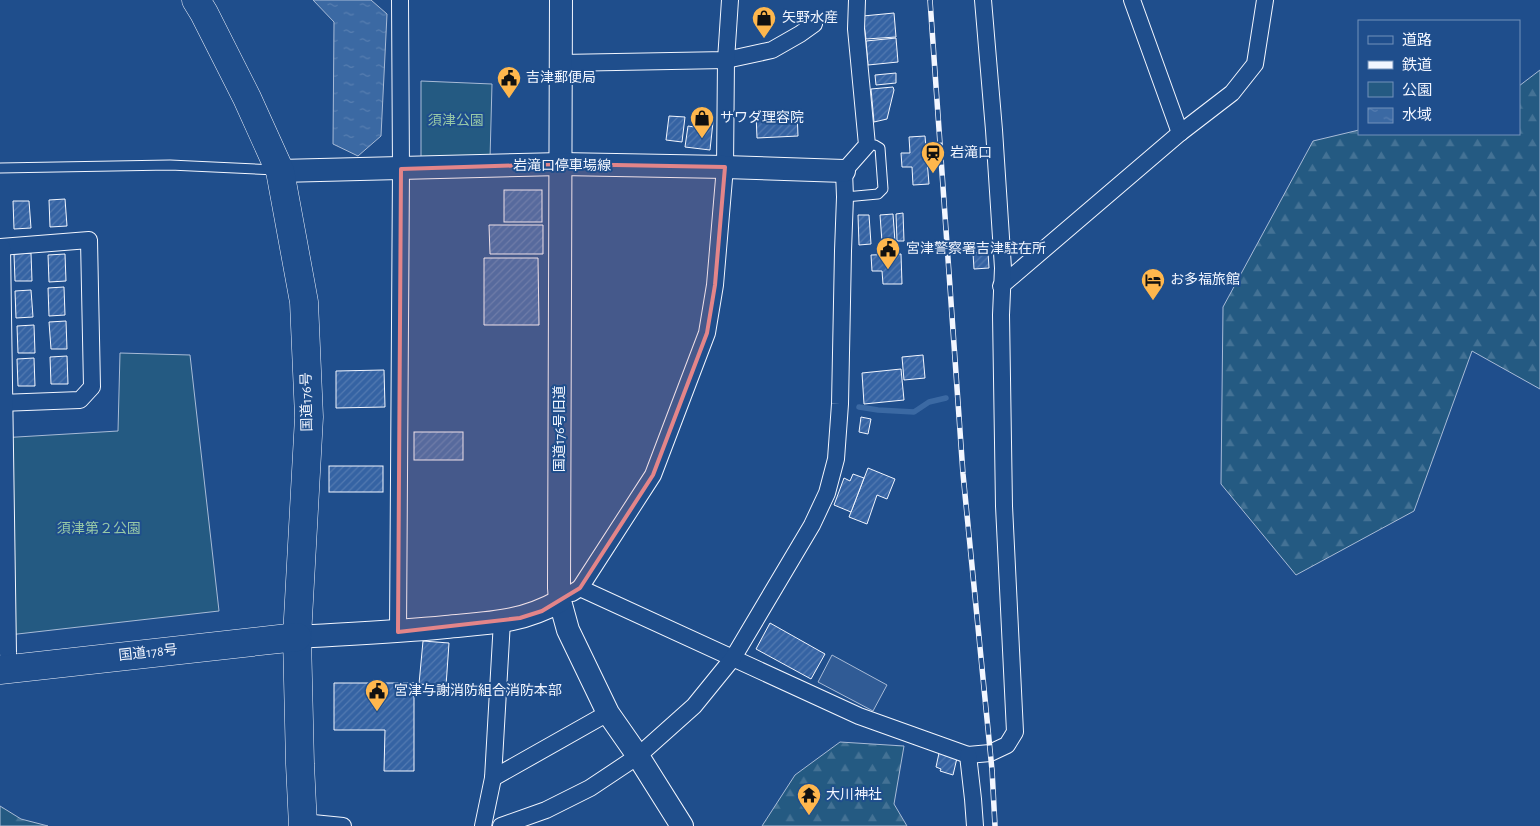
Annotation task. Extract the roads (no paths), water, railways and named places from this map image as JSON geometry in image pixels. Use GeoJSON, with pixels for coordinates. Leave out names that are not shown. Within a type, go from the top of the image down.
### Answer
{"type":"FeatureCollection","features":[{"type":"Feature","properties":{"kind":"highway","name":"国道176号"},"geometry":{"type":"LineString","coordinates":[[196,0],[247,98],[280,171],[304,302],[309,417],[297,637],[303,824]]}},
{"type":"Feature","properties":{"kind":"highway","name":"国道178号"},"geometry":{"type":"LineString","coordinates":[[5,669],[297,637]]}},
{"type":"Feature","properties":{"kind":"street"},"geometry":{"type":"LineString","coordinates":[[398,632],[401,169],[400,0]]}},
{"type":"Feature","properties":{"kind":"street","name":"国道176号旧道"},"geometry":{"type":"LineString","coordinates":[[561,0],[560,601],[568,630],[608,713],[638,756],[682,826]]}},
{"type":"Feature","properties":{"kind":"street"},"geometry":{"type":"LineString","coordinates":[[297,637],[398,632],[520,618],[542,611],[580,588],[653,475],[706,333],[715,285],[725,167],[726,60],[730,0]]}},
{"type":"Feature","properties":{"kind":"street"},"geometry":{"type":"LineString","coordinates":[[501,826],[546,810],[590,788],[638,756],[694,706],[733,658],[812,525],[827,493],[836,459],[840,404],[844,171],[867,145],[856,30],[857,0]]}},
{"type":"Feature","properties":{"kind":"street"},"geometry":{"type":"LineString","coordinates":[[580,588],[859,716],[968,755],[990,753],[1007,745],[1015,732],[1004,506],[1001,286],[1003,268],[983,0]]}},
{"type":"Feature","properties":{"kind":"street"},"geometry":{"type":"LineString","coordinates":[[1132,0],[1180,133]]}},
{"type":"Feature","properties":{"kind":"street"},"geometry":{"type":"LineString","coordinates":[[1001,286],[1180,133],[1232,93],[1255,64],[1265,0]]}},
{"type":"Feature","properties":{"kind":"street"},"geometry":{"type":"LineString","coordinates":[[561,63],[726,60],[772,50],[814,24]]}},
{"type":"Feature","properties":{"kind":"street","name":"岩滝口停車場線"},"geometry":{"type":"LineString","coordinates":[[280,171],[561,164],[844,171]]}},
{"type":"Feature","properties":{"kind":"street"},"geometry":{"type":"LineString","coordinates":[[2,403],[80,400],[92,387],[90,240],[1,247],[2,403],[8,653],[5,669]]}},
{"type":"Feature","properties":{"kind":"street"},"geometry":{"type":"LineString","coordinates":[[484,826],[493,778],[502,621]]}},
{"type":"Feature","properties":{"kind":"street"},"geometry":{"type":"LineString","coordinates":[[493,778],[608,713]]}},
{"type":"Feature","properties":{"kind":"street"},"geometry":{"type":"LineString","coordinates":[[968,755],[975,826]]}},
{"type":"Feature","properties":{"kind":"street"},"geometry":{"type":"LineString","coordinates":[[303,824],[342,826]]}},
{"type":"Feature","properties":{"kind":"lane"},"geometry":{"type":"LineString","coordinates":[[845,198],[878,194],[883,189],[880,148],[875,145],[867,145]]}},
{"type":"Feature","properties":{"kind":"lane"},"geometry":{"type":"LineString","coordinates":[[0,168],[170,165],[280,171]]}},
{"type":"Feature","properties":{"kind":"water"},"geometry":{"type":"Polygon","coordinates":[[[313,0],[371,0],[387,14],[381,136],[358,156],[333,144],[334,22],[313,0]]]}},
{"type":"Feature","properties":{"kind":"waterway"},"geometry":{"type":"LineString","coordinates":[[859,407],[914,412],[929,402],[946,398]]}},
{"type":"Feature","properties":{"kind":"railway"},"geometry":{"type":"LineString","coordinates":[[930,0],[963,474],[992,770],[995,826]]}},
{"type":"Feature","properties":{"kind":"place","name":"矢野水産"},"geometry":{"type":"Point","coordinates":[764,39]}},
{"type":"Feature","properties":{"kind":"place","name":"吉津郵便局"},"geometry":{"type":"Point","coordinates":[509,99]}},
{"type":"Feature","properties":{"kind":"place","name":"サワダ理容院"},"geometry":{"type":"Point","coordinates":[702,139]}},
{"type":"Feature","properties":{"kind":"place","name":"岩滝口"},"geometry":{"type":"Point","coordinates":[933,174]}},
{"type":"Feature","properties":{"kind":"place","name":"宮津警察署吉津駐在所"},"geometry":{"type":"Point","coordinates":[888,270]}},
{"type":"Feature","properties":{"kind":"place","name":"お多福旅館"},"geometry":{"type":"Point","coordinates":[1153,301]}},
{"type":"Feature","properties":{"kind":"place","name":"宮津与謝消防組合消防本部"},"geometry":{"type":"Point","coordinates":[377,712]}},
{"type":"Feature","properties":{"kind":"place","name":"大川神社"},"geometry":{"type":"Point","coordinates":[809,816]}},
{"type":"Feature","properties":{"kind":"park label","name":"須津公園"},"geometry":{"type":"Point","coordinates":[456,121]}},
{"type":"Feature","properties":{"kind":"park label","name":"須津第２公園"},"geometry":{"type":"Point","coordinates":[99,529]}}]}
